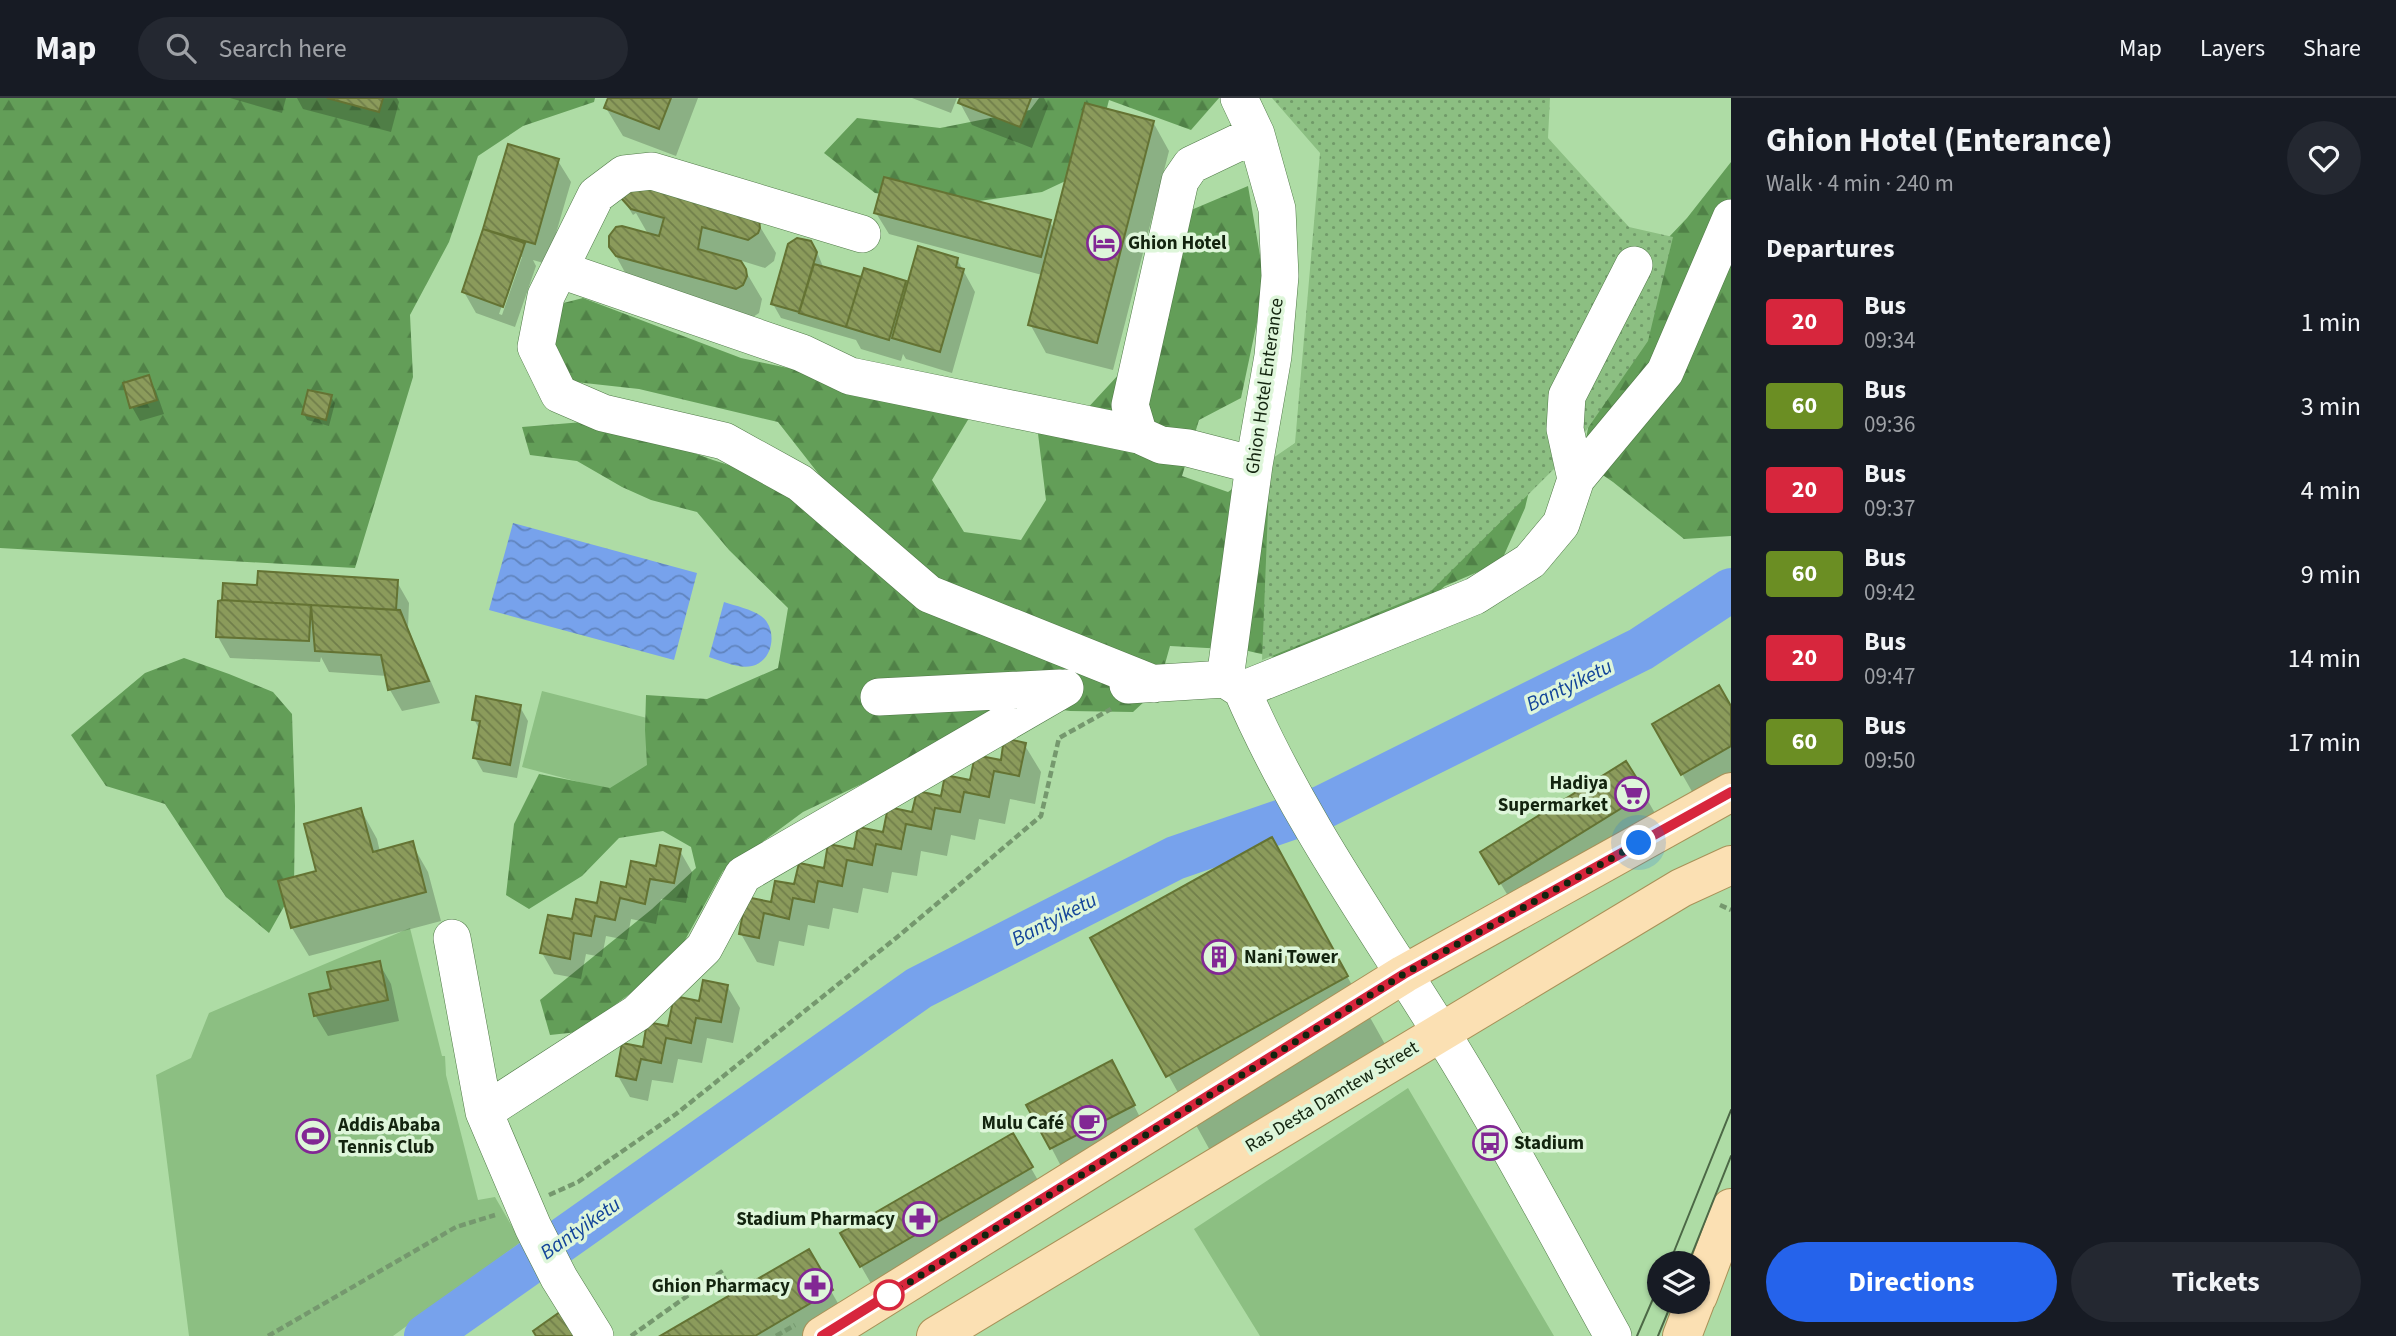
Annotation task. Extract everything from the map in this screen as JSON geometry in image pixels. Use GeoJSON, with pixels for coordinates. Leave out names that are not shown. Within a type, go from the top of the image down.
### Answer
{"type":"FeatureCollection","features":[{"type":"Feature","properties":{"kind":"main road"},"geometry":{"type":"LineString","coordinates":[[822,1336],[1404,974],[1731,792]]}},
{"type":"Feature","properties":{"kind":"main road","name":"Ras Desta Damtew Street"},"geometry":{"type":"LineString","coordinates":[[937,1336],[1681,888],[1723,875]]}},
{"type":"Feature","properties":{"kind":"main road"},"geometry":{"type":"LineString","coordinates":[[1710,1264],[1731,1208]]}},
{"type":"Feature","properties":{"kind":"main road"},"geometry":{"type":"LineString","coordinates":[[1682,1336],[1690,1314]]}},
{"type":"Feature","properties":{"kind":"street","name":"Ghion Hotel Enterance"},"geometry":{"type":"LineString","coordinates":[[1233,685],[1254,465],[1273,356],[1280,276],[1277,209],[1256,134],[1239,98]]}},
{"type":"Feature","properties":{"kind":"street"},"geometry":{"type":"LineString","coordinates":[[1139,435],[1130,405],[1180,181],[1191,165],[1256,134]]}},
{"type":"Feature","properties":{"kind":"street"},"geometry":{"type":"LineString","coordinates":[[862,234],[652,171],[624,174],[596,195],[546,296],[536,347],[559,394],[603,413],[724,441],[800,482],[929,594],[1154,684]]}},
{"type":"Feature","properties":{"kind":"street"},"geometry":{"type":"LineString","coordinates":[[879,697],[1154,684],[1233,685],[1475,596],[1530,561],[1562,524],[1576,479],[1665,372],[1731,218]]}},
{"type":"Feature","properties":{"kind":"street"},"geometry":{"type":"LineString","coordinates":[[1576,479],[1565,429],[1567,396],[1634,265]]}},
{"type":"Feature","properties":{"kind":"street"},"geometry":{"type":"LineString","coordinates":[[561,270],[802,353],[850,376],[1139,435],[1161,445],[1188,448],[1254,465]]}},
{"type":"Feature","properties":{"kind":"street"},"geometry":{"type":"LineString","coordinates":[[1233,685],[1298,805],[1502,1134],[1613,1336]]}},
{"type":"Feature","properties":{"kind":"street"},"geometry":{"type":"LineString","coordinates":[[484,1112],[637,1013],[704,948],[743,875],[1065,688]]}},
{"type":"Feature","properties":{"kind":"street"},"geometry":{"type":"LineString","coordinates":[[453,938],[484,1112],[559,1278],[595,1336]]}},
{"type":"Feature","properties":{"kind":"path"},"geometry":{"type":"LineString","coordinates":[[268,1336],[456,1227],[529,1216],[676,1114],[901,934],[1041,816],[1059,738],[1154,684]]}},
{"type":"Feature","properties":{"kind":"path"},"geometry":{"type":"LineString","coordinates":[[631,1336],[721,1272],[732,1294]]}},
{"type":"Feature","properties":{"kind":"green space"},"geometry":{"type":"Polygon","coordinates":[[[0,98],[595,98],[594,102],[523,126],[478,156],[449,242],[410,315],[413,377],[355,568],[0,548],[0,98]]]}},
{"type":"Feature","properties":{"kind":"green space"},"geometry":{"type":"Polygon","coordinates":[[[1039,98],[1219,98],[1191,130],[1109,100],[1091,169],[1042,192],[958,204],[875,193],[824,153],[857,118],[940,128],[1030,110],[1039,98]]]}},
{"type":"Feature","properties":{"kind":"green space"},"geometry":{"type":"Polygon","coordinates":[[[1272,98],[1550,98],[1548,138],[1629,227],[1673,237],[1648,341],[1572,451],[1431,591],[1262,660],[1270,460],[1295,443],[1320,153],[1272,98]]]}},
{"type":"Feature","properties":{"kind":"green space"},"geometry":{"type":"Polygon","coordinates":[[[1731,162],[1731,536],[1684,539],[1613,482],[1582,461],[1606,329],[1650,257],[1687,218],[1731,162]]]}},
{"type":"Feature","properties":{"kind":"green space"},"geometry":{"type":"Polygon","coordinates":[[[1248,186],[1265,284],[1241,398],[1199,420],[1182,476],[1228,492],[1333,416],[1538,453],[1525,508],[1501,562],[1445,586],[1375,644],[1308,665],[1244,650],[1170,646],[1158,689],[1133,712],[1070,711],[1008,702],[960,737],[803,812],[723,871],[673,962],[578,1032],[550,1035],[540,1000],[652,909],[696,868],[691,847],[663,831],[619,838],[582,876],[529,909],[506,895],[514,824],[539,774],[610,788],[647,765],[646,695],[707,699],[778,668],[788,608],[729,550],[697,512],[651,500],[577,461],[530,455],[522,427],[583,422],[658,440],[795,486],[821,477],[778,422],[639,389],[539,378],[540,309],[583,298],[741,358],[975,408],[932,480],[964,532],[1021,540],[1046,500],[1036,417],[1084,412],[1133,359],[1184,213],[1248,186]]]}},
{"type":"Feature","properties":{"kind":"green space"},"geometry":{"type":"Polygon","coordinates":[[[184,658],[273,692],[292,714],[294,889],[269,933],[226,897],[165,804],[106,786],[71,735],[145,673],[184,658]]]}},
{"type":"Feature","properties":{"kind":"green space"},"geometry":{"type":"Polygon","coordinates":[[[542,691],[686,728],[666,805],[522,767],[542,691]]]}},
{"type":"Feature","properties":{"kind":"green space","name":"Addis Ababa Tennis Club"},"geometry":{"type":"Polygon","coordinates":[[[410,928],[442,1056],[445,1056],[446,1075],[478,1200],[495,1197],[521,1242],[393,1336],[189,1336],[156,1075],[191,1058],[209,1013],[410,928]]]}},
{"type":"Feature","properties":{"kind":"green space"},"geometry":{"type":"Polygon","coordinates":[[[1408,1088],[1554,1336],[1260,1336],[1194,1229],[1408,1088]]]}},
{"type":"Feature","properties":{"kind":"water"},"geometry":{"type":"Polygon","coordinates":[[[513,523],[697,573],[674,660],[489,610],[513,523]]]}},
{"type":"Feature","properties":{"kind":"water"},"geometry":{"type":"Polygon","coordinates":[[[724,602],[753,611],[766,621],[770,628],[771,644],[765,658],[759,663],[741,666],[709,657],[724,602]]]}},
{"type":"Feature","properties":{"kind":"building"},"geometry":{"type":"Polygon","coordinates":[[[327,98],[383,98],[379,112],[327,98]]]}},
{"type":"Feature","properties":{"kind":"building"},"geometry":{"type":"Polygon","coordinates":[[[608,98],[671,98],[659,129],[604,108],[608,98]]]}},
{"type":"Feature","properties":{"kind":"building"},"geometry":{"type":"Polygon","coordinates":[[[960,98],[1031,98],[1020,127],[958,103],[960,98]]]}},
{"type":"Feature","properties":{"kind":"building"},"geometry":{"type":"Polygon","coordinates":[[[1085,103],[1154,121],[1097,343],[1028,325],[1085,103]]]}},
{"type":"Feature","properties":{"kind":"building"},"geometry":{"type":"Polygon","coordinates":[[[508,144],[559,159],[535,244],[483,229],[508,144]]]}},
{"type":"Feature","properties":{"kind":"building"},"geometry":{"type":"Polygon","coordinates":[[[884,177],[1051,220],[1041,257],[874,213],[884,177]]]}},
{"type":"Feature","properties":{"kind":"building"},"geometry":{"type":"Polygon","coordinates":[[[640,179],[759,219],[758,233],[748,240],[702,227],[698,249],[741,261],[747,276],[743,285],[736,289],[616,256],[609,247],[609,236],[616,227],[622,226],[659,236],[664,218],[631,209],[622,199],[622,192],[640,179]]]}},
{"type":"Feature","properties":{"kind":"building"},"geometry":{"type":"Polygon","coordinates":[[[483,229],[525,243],[503,307],[462,292],[483,229]]]}},
{"type":"Feature","properties":{"kind":"building"},"geometry":{"type":"Polygon","coordinates":[[[797,238],[811,241],[817,252],[799,312],[771,304],[788,244],[797,238]]]}},
{"type":"Feature","properties":{"kind":"building"},"geometry":{"type":"Polygon","coordinates":[[[918,246],[958,258],[956,267],[964,269],[940,352],[892,338],[918,246]]]}},
{"type":"Feature","properties":{"kind":"building"},"geometry":{"type":"Polygon","coordinates":[[[814,264],[861,277],[846,327],[799,313],[814,264]]]}},
{"type":"Feature","properties":{"kind":"building"},"geometry":{"type":"Polygon","coordinates":[[[864,268],[906,281],[889,340],[846,327],[864,268]]]}},
{"type":"Feature","properties":{"kind":"building"},"geometry":{"type":"Polygon","coordinates":[[[149,375],[157,400],[130,408],[123,383],[149,375]]]}},
{"type":"Feature","properties":{"kind":"building"},"geometry":{"type":"Polygon","coordinates":[[[308,390],[332,395],[326,420],[302,414],[308,390]]]}},
{"type":"Feature","properties":{"kind":"building"},"geometry":{"type":"Polygon","coordinates":[[[258,571],[398,580],[396,610],[222,600],[223,583],[257,585],[258,571]]]}},
{"type":"Feature","properties":{"kind":"building"},"geometry":{"type":"Polygon","coordinates":[[[218,601],[311,605],[309,641],[216,637],[218,601]]]}},
{"type":"Feature","properties":{"kind":"building"},"geometry":{"type":"Polygon","coordinates":[[[311,605],[400,610],[429,681],[388,690],[381,655],[315,651],[311,605]]]}},
{"type":"Feature","properties":{"kind":"building"},"geometry":{"type":"Polygon","coordinates":[[[1719,685],[1731,706],[1731,746],[1681,775],[1652,724],[1719,685]]]}},
{"type":"Feature","properties":{"kind":"building"},"geometry":{"type":"Polygon","coordinates":[[[476,696],[521,705],[510,765],[473,758],[480,721],[472,720],[476,696]]]}},
{"type":"Feature","properties":{"kind":"building"},"geometry":{"type":"Polygon","coordinates":[[[1004,738],[1026,743],[1019,776],[994,771],[989,797],[964,792],[960,812],[935,808],[931,829],[906,824],[901,849],[876,844],[872,865],[847,860],[842,886],[818,881],[814,902],[793,898],[789,919],[764,913],[759,938],[739,934],[746,897],[771,902],[775,881],[794,884],[799,863],[824,868],[828,844],[854,849],[858,827],[883,832],[888,807],[912,812],[917,791],[941,796],[945,775],[970,780],[975,755],[1001,760],[1004,738]]]}},
{"type":"Feature","properties":{"kind":"building"},"geometry":{"type":"Polygon","coordinates":[[[1626,761],[1646,793],[1499,884],[1480,852],[1626,761]]]}},
{"type":"Feature","properties":{"kind":"building"},"geometry":{"type":"Polygon","coordinates":[[[361,808],[373,852],[413,841],[426,892],[291,928],[278,881],[316,871],[304,824],[361,808]]]}},
{"type":"Feature","properties":{"kind":"building","name":"Nani Tower"},"geometry":{"type":"Polygon","coordinates":[[[1272,837],[1348,976],[1166,1077],[1090,938],[1272,837]]]}},
{"type":"Feature","properties":{"kind":"building"},"geometry":{"type":"Polygon","coordinates":[[[660,845],[681,849],[674,883],[650,879],[645,904],[620,898],[615,920],[595,916],[591,936],[574,933],[570,959],[540,953],[548,915],[572,919],[576,899],[597,903],[601,882],[626,887],[631,861],[656,866],[660,845]]]}},
{"type":"Feature","properties":{"kind":"building"},"geometry":{"type":"Polygon","coordinates":[[[380,961],[388,1000],[314,1016],[309,994],[331,989],[327,972],[380,961]]]}},
{"type":"Feature","properties":{"kind":"building"},"geometry":{"type":"Polygon","coordinates":[[[703,980],[728,985],[721,1022],[696,1018],[691,1043],[666,1038],[661,1063],[641,1059],[636,1080],[616,1076],[622,1043],[643,1047],[647,1022],[668,1026],[674,996],[699,1001],[703,980]]]}},
{"type":"Feature","properties":{"kind":"building"},"geometry":{"type":"Polygon","coordinates":[[[1112,1060],[1135,1105],[1050,1149],[1026,1105],[1112,1060]]]}},
{"type":"Feature","properties":{"kind":"building"},"geometry":{"type":"Polygon","coordinates":[[[1013,1133],[1033,1167],[860,1267],[840,1233],[1013,1133]]]}},
{"type":"Feature","properties":{"kind":"building"},"geometry":{"type":"Polygon","coordinates":[[[809,1249],[833,1290],[755,1336],[660,1336],[809,1249]]]}},
{"type":"Feature","properties":{"kind":"building"},"geometry":{"type":"Polygon","coordinates":[[[567,1307],[586,1336],[536,1336],[533,1331],[567,1307]]]}},
{"type":"Feature","properties":{"kind":"waterway","name":"Bantyiketu"},"geometry":{"type":"LineString","coordinates":[[426,1336],[919,988],[1175,858],[1323,807],[1641,649],[1731,590]]}},
{"type":"Feature","properties":{"kind":"tram line"},"geometry":{"type":"LineString","coordinates":[[1674,1251],[1731,1110]]}},
{"type":"Feature","properties":{"kind":"tram line"},"geometry":{"type":"LineString","coordinates":[[1693,1251],[1731,1156]]}},
{"type":"Feature","properties":{"kind":"tram line"},"geometry":{"type":"LineString","coordinates":[[1637,1336],[1647,1313]]}},
{"type":"Feature","properties":{"kind":"tram line"},"geometry":{"type":"LineString","coordinates":[[1658,1336],[1667,1314]]}},
{"type":"Feature","properties":{"kind":"bus line","name":"20"},"geometry":{"type":"LineString","coordinates":[[822,1336],[1404,974],[1731,792]]}},
{"type":"Feature","properties":{"kind":"place","name":"Ghion Hotel"},"geometry":{"type":"Point","coordinates":[1104,243]}},
{"type":"Feature","properties":{"kind":"place","name":"Hadiya Supermarket"},"geometry":{"type":"Point","coordinates":[1632,794]}},
{"type":"Feature","properties":{"kind":"place","name":"Nani Tower"},"geometry":{"type":"Point","coordinates":[1219,957]}},
{"type":"Feature","properties":{"kind":"place","name":"Mulu Café"},"geometry":{"type":"Point","coordinates":[1089,1123]}},
{"type":"Feature","properties":{"kind":"place","name":"Addis Ababa Tennis Club"},"geometry":{"type":"Point","coordinates":[313,1136]}},
{"type":"Feature","properties":{"kind":"place","name":"Stadium"},"geometry":{"type":"Point","coordinates":[1490,1143]}},
{"type":"Feature","properties":{"kind":"place","name":"Stadium Pharmacy"},"geometry":{"type":"Point","coordinates":[920,1219]}},
{"type":"Feature","properties":{"kind":"place","name":"Ghion Pharmacy"},"geometry":{"type":"Point","coordinates":[815,1286]}},
{"type":"Feature","properties":{"kind":"route"},"geometry":{"type":"LineString","coordinates":[[889,1295],[1404,974],[1639,843]]}}]}
